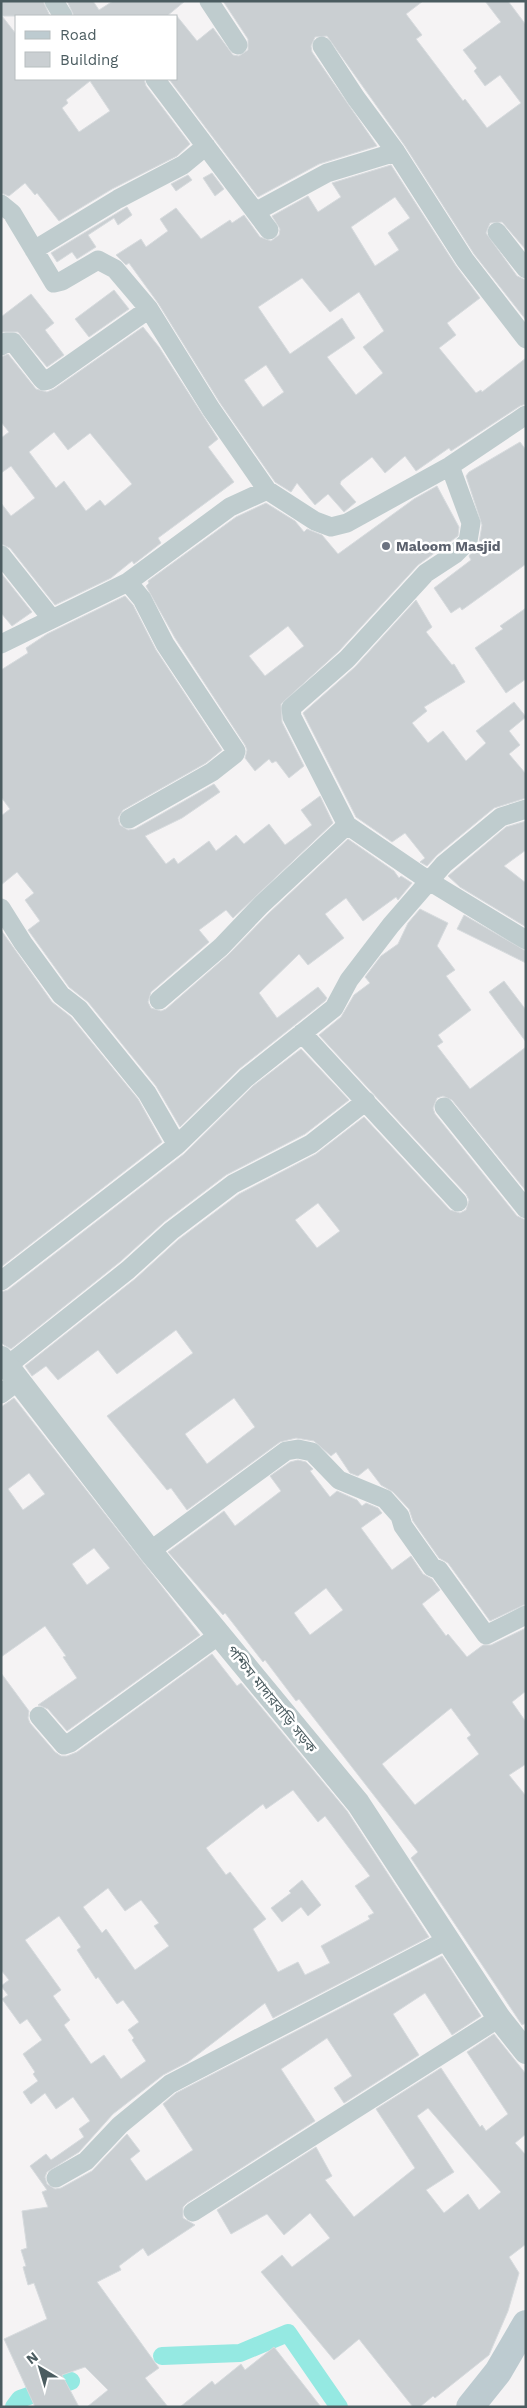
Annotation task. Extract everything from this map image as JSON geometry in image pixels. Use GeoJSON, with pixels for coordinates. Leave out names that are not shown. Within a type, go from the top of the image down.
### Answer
{"type":"FeatureCollection","features":[{"type":"Feature","properties":{"kind":"main road"},"geometry":{"type":"LineString","coordinates":[[470,2407],[498,2372],[526,2324]]}},
{"type":"Feature","properties":{"kind":"street"},"geometry":{"type":"LineString","coordinates":[[54,1],[62,15]]}},
{"type":"Feature","properties":{"kind":"street"},"geometry":{"type":"LineString","coordinates":[[209,1],[238,45]]}},
{"type":"Feature","properties":{"kind":"street"},"geometry":{"type":"LineString","coordinates":[[322,46],[396,152],[465,260],[526,339]]}},
{"type":"Feature","properties":{"kind":"street"},"geometry":{"type":"LineString","coordinates":[[156,80],[269,230]]}},
{"type":"Feature","properties":{"kind":"street"},"geometry":{"type":"LineString","coordinates":[[34,250],[118,199],[183,165],[206,146]]}},
{"type":"Feature","properties":{"kind":"street"},"geometry":{"type":"LineString","coordinates":[[256,211],[327,173],[396,152]]}},
{"type":"Feature","properties":{"kind":"street"},"geometry":{"type":"LineString","coordinates":[[1,204],[12,212],[54,283],[62,281],[98,260],[115,270],[149,309],[211,409],[267,490],[315,521],[331,527],[346,523],[450,466],[523,422]]}},
{"type":"Feature","properties":{"kind":"street"},"geometry":{"type":"LineString","coordinates":[[497,232],[526,268]]}},
{"type":"Feature","properties":{"kind":"street"},"geometry":{"type":"LineString","coordinates":[[1,346],[6,342],[13,342],[41,378],[44,381],[48,380],[149,309]]}},
{"type":"Feature","properties":{"kind":"street"},"geometry":{"type":"LineString","coordinates":[[450,466],[471,523],[468,541],[455,554],[426,573],[347,659],[291,708],[292,717],[347,825],[429,881],[526,940]]}},
{"type":"Feature","properties":{"kind":"street"},"geometry":{"type":"LineString","coordinates":[[1,644],[128,582],[230,507],[267,490]]}},
{"type":"Feature","properties":{"kind":"street"},"geometry":{"type":"LineString","coordinates":[[1,555],[52,620]]}},
{"type":"Feature","properties":{"kind":"street"},"geometry":{"type":"LineString","coordinates":[[128,582],[142,599],[165,644],[236,751],[235,754],[212,772],[128,819]]}},
{"type":"Feature","properties":{"kind":"street"},"geometry":{"type":"LineString","coordinates":[[1,1281],[178,1145],[246,1078],[334,1008],[349,980],[391,925],[444,864],[500,816],[526,809]]}},
{"type":"Feature","properties":{"kind":"street"},"geometry":{"type":"LineString","coordinates":[[159,1000],[221,947],[261,904],[347,825]]}},
{"type":"Feature","properties":{"kind":"street"},"geometry":{"type":"LineString","coordinates":[[1,908],[23,943],[61,995],[79,1010],[147,1094],[178,1145]]}},
{"type":"Feature","properties":{"kind":"street"},"geometry":{"type":"LineString","coordinates":[[302,1033],[458,1202]]}},
{"type":"Feature","properties":{"kind":"street"},"geometry":{"type":"LineString","coordinates":[[7,1375],[171,1231],[233,1184],[311,1144],[366,1101]]}},
{"type":"Feature","properties":{"kind":"street"},"geometry":{"type":"LineString","coordinates":[[444,1107],[526,1209]]}},
{"type":"Feature","properties":{"kind":"street","name":"পশ্চিম মাদারবাড়ি সড়ক"},"geometry":{"type":"LineString","coordinates":[[7,1375],[358,1804],[499,2018],[526,2052]]}},
{"type":"Feature","properties":{"kind":"street"},"geometry":{"type":"LineString","coordinates":[[150,1551],[286,1451],[298,1448],[312,1452],[339,1480],[385,1499],[400,1516],[403,1526],[432,1567],[439,1570],[486,1635],[526,1615]]}},
{"type":"Feature","properties":{"kind":"street"},"geometry":{"type":"LineString","coordinates":[[39,1716],[59,1742],[64,1745],[70,1743],[219,1635]]}},
{"type":"Feature","properties":{"kind":"street"},"geometry":{"type":"LineString","coordinates":[[56,2178],[86,2161],[120,2125],[170,2084],[449,1940]]}},
{"type":"Feature","properties":{"kind":"street"},"geometry":{"type":"LineString","coordinates":[[193,2212],[499,2018]]}},
{"type":"Feature","properties":{"kind":"building"},"geometry":{"type":"Polygon","coordinates":[[[1,1],[43,1],[50,15],[2,16],[15,33],[15,80],[144,80],[146,86],[190,144],[177,156],[112,189],[59,221],[37,193],[35,195],[25,183],[9,196],[1,193],[1,1]],[[90,81],[66,100],[68,103],[62,108],[79,132],[110,111],[90,81]]]}},
{"type":"Feature","properties":{"kind":"building"},"geometry":{"type":"Polygon","coordinates":[[[67,1],[93,1],[99,10],[113,1],[185,1],[168,15],[74,15],[67,1]]]}},
{"type":"Feature","properties":{"kind":"building"},"geometry":{"type":"Polygon","coordinates":[[[223,1],[423,1],[406,14],[422,35],[416,39],[463,101],[465,99],[487,128],[521,103],[500,75],[485,86],[474,71],[477,68],[463,50],[501,22],[485,1],[508,1],[526,25],[526,250],[502,222],[490,223],[486,233],[517,276],[526,280],[526,320],[474,254],[405,146],[327,36],[315,37],[311,46],[312,52],[377,146],[319,164],[258,197],[170,80],[178,80],[178,17],[197,41],[213,28],[233,55],[239,56],[248,50],[248,39],[223,1]]]}},
{"type":"Feature","properties":{"kind":"building"},"geometry":{"type":"Polygon","coordinates":[[[391,165],[456,266],[480,298],[447,323],[456,335],[439,348],[476,393],[481,390],[482,392],[526,358],[526,404],[451,451],[449,448],[416,471],[405,456],[385,473],[372,457],[341,481],[340,484],[356,502],[344,512],[328,494],[315,505],[297,483],[291,492],[275,482],[220,403],[158,303],[129,263],[126,265],[116,255],[141,239],[146,247],[168,231],[160,219],[176,208],[201,239],[230,220],[232,223],[244,215],[260,237],[271,241],[279,235],[280,229],[272,216],[308,196],[318,212],[341,197],[332,183],[391,165]],[[395,197],[351,227],[375,266],[399,250],[388,233],[410,218],[395,197]],[[302,278],[258,307],[290,354],[342,318],[355,338],[327,357],[356,395],[383,373],[363,347],[384,331],[359,292],[330,312],[302,278]],[[266,365],[244,380],[263,407],[284,392],[266,365]]]}},
{"type":"Feature","properties":{"kind":"building"},"geometry":{"type":"Polygon","coordinates":[[[212,173],[224,189],[215,196],[203,178],[212,173]]]}},
{"type":"Feature","properties":{"kind":"building"},"geometry":{"type":"Polygon","coordinates":[[[188,175],[192,180],[176,191],[171,184],[188,175]]]}},
{"type":"Feature","properties":{"kind":"building"},"geometry":{"type":"Polygon","coordinates":[[[127,207],[132,215],[118,225],[114,218],[88,235],[96,247],[77,259],[72,252],[57,262],[51,253],[127,207]]]}},
{"type":"Feature","properties":{"kind":"building"},"geometry":{"type":"Polygon","coordinates":[[[114,290],[129,309],[89,337],[75,319],[114,290]]]}},
{"type":"Feature","properties":{"kind":"building"},"geometry":{"type":"Polygon","coordinates":[[[31,294],[54,323],[45,330],[64,355],[47,367],[18,332],[1,332],[1,317],[31,294]]]}},
{"type":"Feature","properties":{"kind":"building"},"geometry":{"type":"Polygon","coordinates":[[[143,327],[159,347],[218,439],[208,447],[234,482],[158,538],[161,543],[134,564],[132,561],[111,578],[55,605],[10,548],[1,544],[1,503],[11,516],[35,498],[11,466],[1,473],[1,438],[9,432],[1,422],[1,357],[8,354],[36,389],[47,392],[143,327]],[[54,432],[29,452],[56,488],[64,481],[86,511],[100,500],[105,506],[132,484],[90,433],[68,450],[54,432]]]}},
{"type":"Feature","properties":{"kind":"building"},"geometry":{"type":"Polygon","coordinates":[[[520,442],[526,450],[526,564],[462,610],[460,607],[451,613],[434,588],[471,560],[469,556],[479,543],[482,525],[466,476],[469,472],[520,442]]]}},
{"type":"Feature","properties":{"kind":"building"},"geometry":{"type":"Polygon","coordinates":[[[437,486],[459,527],[458,536],[418,565],[339,651],[281,704],[282,722],[304,766],[289,778],[276,761],[272,763],[269,759],[255,771],[245,758],[247,750],[245,745],[175,638],[146,586],[149,583],[148,581],[236,517],[266,503],[295,521],[304,532],[307,529],[322,535],[338,554],[414,499],[437,486]],[[288,626],[249,656],[265,676],[304,646],[288,626]]]}},
{"type":"Feature","properties":{"kind":"building"},"geometry":{"type":"Polygon","coordinates":[[[1,573],[32,612],[12,626],[1,613],[1,573]]]}},
{"type":"Feature","properties":{"kind":"building"},"geometry":{"type":"Polygon","coordinates":[[[125,596],[133,605],[156,650],[222,750],[206,763],[123,810],[118,818],[120,825],[128,830],[135,829],[214,784],[220,792],[182,818],[145,836],[166,864],[174,858],[178,864],[209,841],[216,851],[236,835],[244,844],[269,824],[285,845],[312,825],[301,810],[320,796],[333,823],[233,918],[226,910],[199,930],[209,942],[151,992],[148,1002],[151,1008],[161,1011],[166,1009],[228,955],[269,913],[348,839],[394,871],[399,878],[401,876],[412,883],[398,900],[396,897],[363,921],[346,898],[325,914],[344,938],[308,965],[299,954],[259,993],[277,1018],[318,987],[327,998],[325,1001],[239,1069],[180,1127],[156,1086],[88,1002],[69,987],[28,930],[40,921],[25,900],[34,893],[17,872],[1,885],[1,816],[10,809],[1,797],[1,670],[28,653],[26,648],[47,634],[125,596]]]}},
{"type":"Feature","properties":{"kind":"building"},"geometry":{"type":"Polygon","coordinates":[[[416,600],[432,627],[426,632],[452,665],[454,664],[465,682],[424,707],[427,711],[412,723],[428,743],[443,731],[466,761],[486,743],[476,731],[514,702],[526,717],[509,731],[520,745],[509,754],[526,774],[526,798],[494,808],[437,855],[427,866],[420,862],[425,858],[405,833],[392,842],[356,817],[303,713],[355,667],[416,600]]]}},
{"type":"Feature","properties":{"kind":"building"},"geometry":{"type":"Polygon","coordinates":[[[526,608],[526,679],[506,693],[475,648],[503,629],[500,626],[526,608]]]}},
{"type":"Feature","properties":{"kind":"building"},"geometry":{"type":"Polygon","coordinates":[[[526,821],[526,850],[504,866],[526,883],[526,927],[460,887],[448,876],[506,827],[526,821]]]}},
{"type":"Feature","properties":{"kind":"building"},"geometry":{"type":"Polygon","coordinates":[[[420,909],[448,923],[437,946],[455,970],[446,976],[471,1010],[438,1035],[443,1042],[437,1046],[470,1089],[526,1047],[526,1191],[452,1100],[443,1096],[437,1098],[433,1108],[435,1114],[517,1216],[526,1220],[526,1604],[490,1621],[448,1563],[439,1558],[413,1521],[409,1509],[393,1492],[381,1485],[368,1468],[358,1476],[350,1473],[336,1452],[331,1456],[314,1441],[296,1438],[280,1442],[187,1510],[171,1488],[167,1490],[107,1416],[193,1353],[176,1330],[117,1374],[98,1350],[58,1380],[46,1366],[32,1376],[25,1366],[135,1279],[178,1240],[239,1194],[316,1154],[364,1117],[450,1210],[460,1213],[466,1210],[469,1200],[466,1194],[319,1035],[341,1017],[354,995],[370,983],[365,977],[381,956],[398,944],[408,923],[420,909]],[[318,1203],[295,1220],[317,1248],[340,1231],[318,1203]],[[234,1398],[185,1434],[207,1464],[255,1427],[234,1398]]]}},
{"type":"Feature","properties":{"kind":"building"},"geometry":{"type":"Polygon","coordinates":[[[464,915],[526,951],[526,963],[457,929],[464,915]]]}},
{"type":"Feature","properties":{"kind":"building"},"geometry":{"type":"Polygon","coordinates":[[[1,930],[52,1002],[71,1017],[138,1099],[162,1142],[1,1267],[1,930]]]}},
{"type":"Feature","properties":{"kind":"building"},"geometry":{"type":"Polygon","coordinates":[[[504,981],[526,1010],[526,1042],[489,992],[504,981]]]}},
{"type":"Feature","properties":{"kind":"building"},"geometry":{"type":"Polygon","coordinates":[[[301,1049],[349,1100],[305,1134],[226,1175],[164,1222],[121,1261],[11,1349],[1,1342],[1,1292],[8,1290],[184,1154],[253,1086],[301,1049]]]}},
{"type":"Feature","properties":{"kind":"building"},"geometry":{"type":"Polygon","coordinates":[[[14,1398],[200,1635],[67,1731],[48,1709],[38,1705],[77,1678],[63,1657],[66,1656],[45,1626],[1,1657],[1,1407],[14,1398]],[[29,1473],[8,1489],[23,1510],[45,1494],[29,1473]],[[94,1548],[72,1564],[87,1585],[110,1568],[94,1548]]]}},
{"type":"Feature","properties":{"kind":"building"},"geometry":{"type":"Polygon","coordinates":[[[298,1460],[306,1462],[313,1469],[310,1471],[330,1497],[337,1491],[357,1500],[362,1506],[366,1503],[378,1508],[382,1513],[361,1528],[392,1570],[411,1556],[423,1574],[432,1579],[440,1590],[422,1604],[446,1636],[448,1634],[467,1657],[483,1645],[491,1645],[526,1628],[526,1691],[512,1702],[526,1722],[526,1764],[509,1775],[526,1796],[526,2023],[522,2025],[411,1858],[418,1852],[299,1699],[296,1701],[265,1660],[263,1662],[225,1613],[223,1615],[168,1552],[224,1511],[235,1526],[281,1491],[270,1476],[290,1462],[298,1460]],[[326,1588],[294,1613],[310,1635],[343,1610],[326,1588]],[[451,1708],[382,1764],[415,1805],[479,1754],[467,1738],[471,1735],[451,1708]]]}},
{"type":"Feature","properties":{"kind":"building"},"geometry":{"type":"Polygon","coordinates":[[[212,1654],[237,1686],[241,1683],[347,1811],[429,1937],[273,2018],[265,2003],[188,2062],[163,2075],[113,2114],[79,2152],[47,2172],[45,2177],[47,2184],[55,2189],[61,2188],[92,2171],[127,2134],[140,2151],[130,2159],[146,2181],[193,2150],[163,2104],[176,2093],[442,1956],[481,2016],[452,2035],[425,1993],[393,2014],[419,2055],[344,2103],[334,2088],[352,2076],[327,2038],[281,2069],[315,2121],[187,2203],[183,2207],[183,2218],[195,2225],[148,2256],[143,2248],[119,2266],[121,2270],[97,2282],[159,2368],[145,2378],[168,2407],[87,2407],[108,2390],[85,2367],[62,2375],[79,2407],[35,2407],[4,2339],[47,2319],[34,2283],[28,2285],[23,2267],[26,2266],[21,2250],[27,2248],[22,2211],[48,2207],[42,2192],[47,2190],[30,2166],[46,2154],[51,2160],[84,2137],[79,2129],[90,2121],[73,2097],[56,2109],[45,2093],[31,2104],[23,2092],[38,2081],[33,2074],[35,2072],[23,2054],[42,2040],[27,2019],[20,2024],[2,1999],[8,1995],[1,1986],[9,1980],[1,1970],[1,1673],[29,1711],[28,1718],[30,1723],[55,1752],[61,1756],[67,1756],[77,1752],[212,1654]],[[293,1790],[266,1809],[263,1804],[206,1848],[226,1875],[230,1872],[266,1919],[253,1929],[278,1972],[298,1962],[305,1975],[330,1963],[321,1946],[370,1919],[368,1916],[374,1913],[355,1886],[370,1876],[325,1816],[318,1822],[293,1790]],[[108,1888],[83,1907],[102,1933],[106,1929],[135,1970],[169,1946],[154,1926],[159,1923],[141,1900],[125,1911],[108,1888]],[[59,1916],[25,1940],[61,1990],[53,1996],[70,2020],[64,2025],[91,2064],[104,2055],[121,2079],[146,2061],[132,2040],[134,2038],[128,2030],[139,2022],[123,2000],[117,2004],[98,1977],[96,1979],[77,1950],[81,1947],[59,1916]]]}},
{"type":"Feature","properties":{"kind":"building"},"geometry":{"type":"Polygon","coordinates":[[[302,1880],[321,1905],[308,1916],[301,1907],[282,1922],[271,1908],[291,1893],[289,1891],[302,1880]]]}},
{"type":"Feature","properties":{"kind":"building"},"geometry":{"type":"Polygon","coordinates":[[[494,2034],[526,2074],[526,2134],[515,2143],[526,2155],[526,2244],[509,2257],[519,2273],[508,2311],[489,2355],[435,2398],[433,2396],[420,2407],[413,2407],[359,2339],[334,2360],[261,2272],[282,2255],[292,2267],[330,2238],[310,2213],[284,2235],[267,2214],[231,2234],[217,2210],[316,2147],[332,2176],[325,2180],[354,2217],[415,2168],[376,2109],[441,2068],[480,2127],[482,2125],[486,2131],[508,2114],[467,2052],[494,2034]],[[428,2108],[417,2116],[454,2172],[426,2190],[444,2213],[468,2194],[479,2210],[501,2192],[428,2108]]]}},
{"type":"Feature","properties":{"kind":"building"},"geometry":{"type":"Polygon","coordinates":[[[274,2347],[321,2407],[180,2407],[212,2381],[215,2385],[241,2364],[245,2370],[274,2347]]]}},
{"type":"Feature","properties":{"kind":"waterway"},"geometry":{"type":"LineString","coordinates":[[162,2356],[240,2353],[288,2333],[339,2407]]}},
{"type":"Feature","properties":{"kind":"waterway"},"geometry":{"type":"LineString","coordinates":[[14,2407],[20,2399],[71,2381]]}},
{"type":"Feature","properties":{"kind":"place","name":"Maloom Masjid"},"geometry":{"type":"Point","coordinates":[386,546]}}]}
